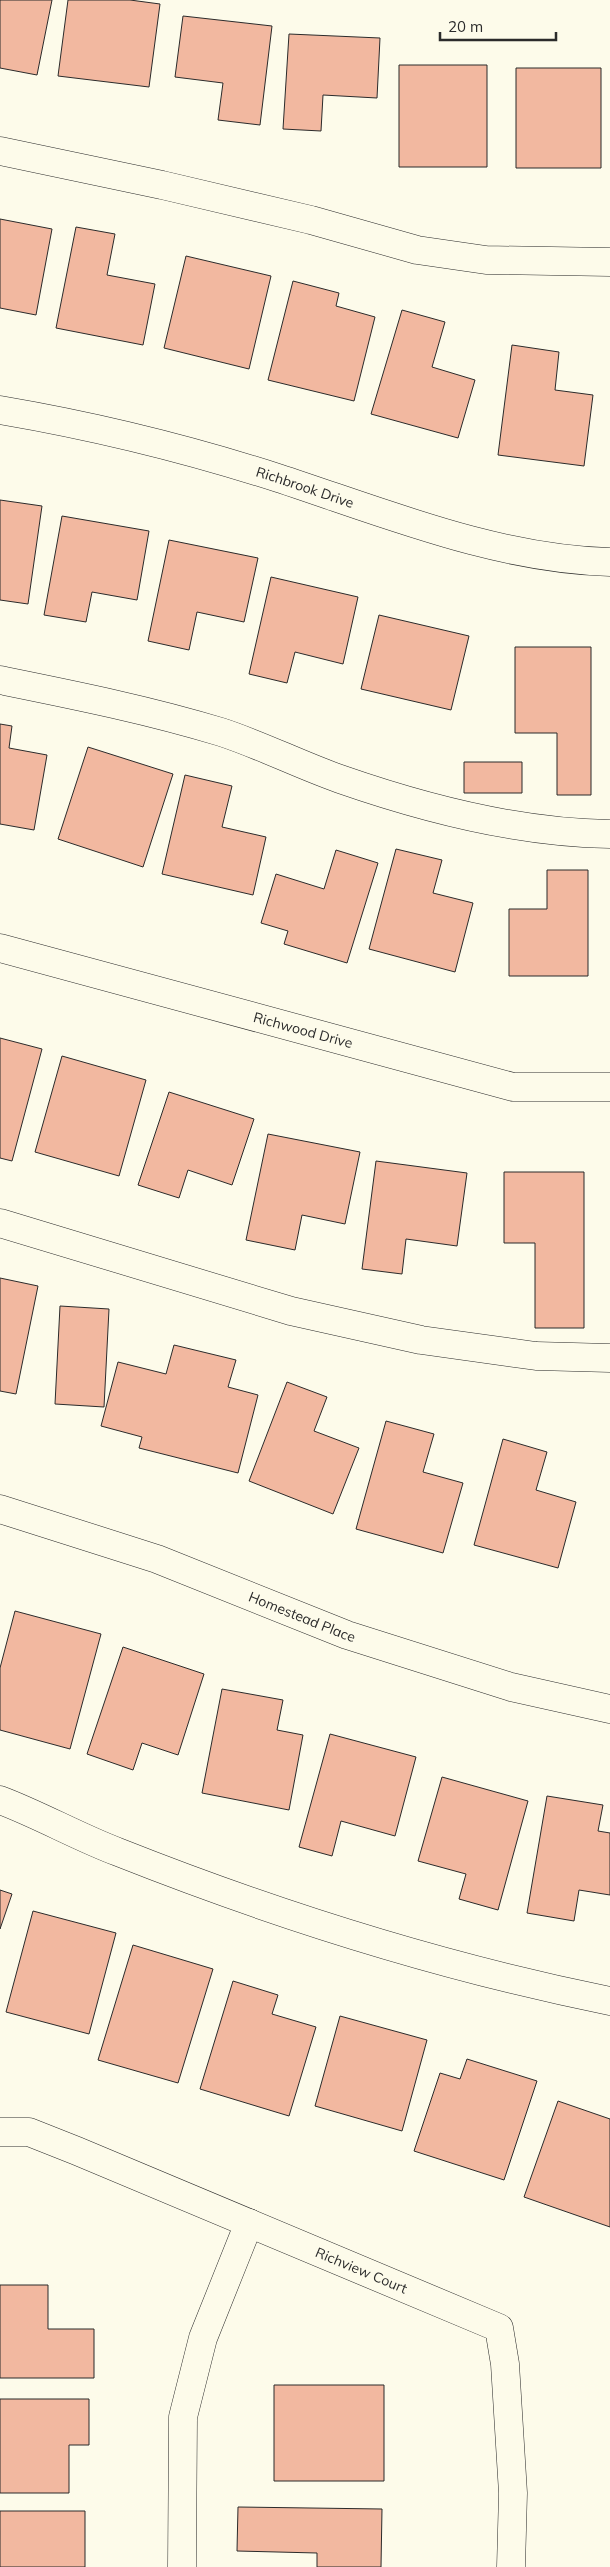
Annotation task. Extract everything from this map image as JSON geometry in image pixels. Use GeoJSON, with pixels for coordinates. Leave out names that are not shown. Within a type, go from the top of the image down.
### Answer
{"type":"FeatureCollection","features":[{"type":"Feature","properties":{"kind":"street"},"geometry":{"type":"LineString","coordinates":[[0,151],[153,183],[311,220],[418,250],[486,260],[610,262]]}},
{"type":"Feature","properties":{"kind":"street","name":"Richbrook Drive"},"geometry":{"type":"LineString","coordinates":[[0,410],[71,422],[252,470],[450,534],[573,561],[610,562]]}},
{"type":"Feature","properties":{"kind":"street"},"geometry":{"type":"LineString","coordinates":[[0,680],[71,694],[221,733],[340,779],[421,804],[496,821],[584,834],[610,834]]}},
{"type":"Feature","properties":{"kind":"street","name":"Richwood Drive"},"geometry":{"type":"LineString","coordinates":[[0,948],[512,1087],[610,1087]]}},
{"type":"Feature","properties":{"kind":"street"},"geometry":{"type":"LineString","coordinates":[[0,1223],[291,1311],[421,1340],[536,1356],[610,1358]]}},
{"type":"Feature","properties":{"kind":"street","name":"Homestead Place"},"geometry":{"type":"LineString","coordinates":[[0,1508],[158,1559],[347,1635],[511,1687],[610,1710]]}},
{"type":"Feature","properties":{"kind":"street"},"geometry":{"type":"LineString","coordinates":[[0,1800],[116,1852],[373,1942],[466,1969],[610,2001]]}},
{"type":"Feature","properties":{"kind":"street","name":"Richview Court"},"geometry":{"type":"LineString","coordinates":[[0,2132],[29,2132],[499,2328],[505,2364],[512,2493],[511,2567]]}},
{"type":"Feature","properties":{"kind":"street"},"geometry":{"type":"LineString","coordinates":[[182,2567],[183,2417],[203,2338],[249,2223]]}},
{"type":"Feature","properties":{"kind":"building"},"geometry":{"type":"Polygon","coordinates":[[[0,0],[52,0],[37,75],[0,68],[0,0]]]}},
{"type":"Feature","properties":{"kind":"building"},"geometry":{"type":"Polygon","coordinates":[[[68,0],[130,0],[160,4],[149,87],[58,76],[68,0]]]}},
{"type":"Feature","properties":{"kind":"building"},"geometry":{"type":"Polygon","coordinates":[[[183,16],[272,26],[260,125],[218,120],[223,83],[175,77],[183,16]]]}},
{"type":"Feature","properties":{"kind":"building"},"geometry":{"type":"Polygon","coordinates":[[[289,34],[380,38],[377,98],[323,95],[321,131],[283,129],[289,34]]]}},
{"type":"Feature","properties":{"kind":"building"},"geometry":{"type":"Polygon","coordinates":[[[399,65],[487,65],[487,167],[399,167],[399,65]]]}},
{"type":"Feature","properties":{"kind":"building"},"geometry":{"type":"Polygon","coordinates":[[[516,68],[601,68],[601,168],[516,168],[516,68]]]}},
{"type":"Feature","properties":{"kind":"building"},"geometry":{"type":"Polygon","coordinates":[[[0,219],[52,229],[36,315],[0,308],[0,219]]]}},
{"type":"Feature","properties":{"kind":"building"},"geometry":{"type":"Polygon","coordinates":[[[76,227],[115,234],[107,275],[155,284],[143,345],[56,328],[76,227]]]}},
{"type":"Feature","properties":{"kind":"building"},"geometry":{"type":"Polygon","coordinates":[[[186,256],[271,276],[249,369],[164,348],[186,256]]]}},
{"type":"Feature","properties":{"kind":"building"},"geometry":{"type":"Polygon","coordinates":[[[293,281],[339,293],[336,306],[375,317],[354,401],[268,380],[293,281]]]}},
{"type":"Feature","properties":{"kind":"building"},"geometry":{"type":"Polygon","coordinates":[[[402,310],[445,322],[432,367],[475,380],[458,438],[371,414],[402,310]]]}},
{"type":"Feature","properties":{"kind":"building"},"geometry":{"type":"Polygon","coordinates":[[[512,345],[559,352],[555,390],[593,395],[584,466],[498,455],[512,345]]]}},
{"type":"Feature","properties":{"kind":"building"},"geometry":{"type":"Polygon","coordinates":[[[0,500],[42,506],[28,604],[0,600],[0,500]]]}},
{"type":"Feature","properties":{"kind":"building"},"geometry":{"type":"Polygon","coordinates":[[[62,516],[149,531],[137,600],[92,592],[86,622],[44,615],[62,516]]]}},
{"type":"Feature","properties":{"kind":"building"},"geometry":{"type":"Polygon","coordinates":[[[169,540],[258,558],[244,622],[197,612],[189,650],[148,641],[169,540]]]}},
{"type":"Feature","properties":{"kind":"building"},"geometry":{"type":"Polygon","coordinates":[[[271,577],[358,597],[343,664],[295,652],[287,683],[249,674],[271,577]]]}},
{"type":"Feature","properties":{"kind":"building"},"geometry":{"type":"Polygon","coordinates":[[[379,615],[469,636],[451,710],[361,689],[379,615]]]}},
{"type":"Feature","properties":{"kind":"building"},"geometry":{"type":"Polygon","coordinates":[[[515,647],[591,647],[591,795],[557,795],[557,733],[515,733],[515,647]]]}},
{"type":"Feature","properties":{"kind":"building"},"geometry":{"type":"Polygon","coordinates":[[[0,724],[12,726],[9,748],[47,755],[34,830],[0,824],[0,724]]]}},
{"type":"Feature","properties":{"kind":"building"},"geometry":{"type":"Polygon","coordinates":[[[88,747],[173,774],[143,867],[58,839],[88,747]]]}},
{"type":"Feature","properties":{"kind":"building"},"geometry":{"type":"Polygon","coordinates":[[[464,762],[522,762],[522,793],[464,793],[464,762]]]}},
{"type":"Feature","properties":{"kind":"building"},"geometry":{"type":"Polygon","coordinates":[[[185,775],[232,786],[222,827],[266,837],[253,895],[162,874],[185,775]]]}},
{"type":"Feature","properties":{"kind":"building"},"geometry":{"type":"Polygon","coordinates":[[[396,849],[442,860],[433,893],[473,903],[455,972],[369,949],[396,849]]]}},
{"type":"Feature","properties":{"kind":"building"},"geometry":{"type":"Polygon","coordinates":[[[336,850],[378,863],[347,963],[284,944],[288,931],[261,923],[276,874],[324,889],[336,850]]]}},
{"type":"Feature","properties":{"kind":"building"},"geometry":{"type":"Polygon","coordinates":[[[547,870],[588,870],[588,976],[509,976],[509,909],[547,909],[547,870]]]}},
{"type":"Feature","properties":{"kind":"building"},"geometry":{"type":"Polygon","coordinates":[[[0,1038],[42,1049],[12,1161],[0,1158],[0,1038]]]}},
{"type":"Feature","properties":{"kind":"building"},"geometry":{"type":"Polygon","coordinates":[[[62,1056],[146,1080],[119,1176],[35,1152],[62,1056]]]}},
{"type":"Feature","properties":{"kind":"building"},"geometry":{"type":"Polygon","coordinates":[[[169,1092],[254,1119],[232,1185],[188,1170],[179,1198],[138,1185],[169,1092]]]}},
{"type":"Feature","properties":{"kind":"building"},"geometry":{"type":"Polygon","coordinates":[[[268,1134],[360,1152],[345,1224],[302,1215],[295,1250],[246,1240],[268,1134]]]}},
{"type":"Feature","properties":{"kind":"building"},"geometry":{"type":"Polygon","coordinates":[[[376,1161],[467,1173],[457,1246],[406,1239],[402,1274],[362,1269],[376,1161]]]}},
{"type":"Feature","properties":{"kind":"building"},"geometry":{"type":"Polygon","coordinates":[[[504,1172],[584,1172],[584,1328],[535,1328],[535,1243],[504,1243],[504,1172]]]}},
{"type":"Feature","properties":{"kind":"building"},"geometry":{"type":"Polygon","coordinates":[[[0,1278],[38,1286],[16,1394],[0,1391],[0,1278]]]}},
{"type":"Feature","properties":{"kind":"building"},"geometry":{"type":"Polygon","coordinates":[[[60,1306],[109,1309],[104,1407],[55,1404],[60,1306]]]}},
{"type":"Feature","properties":{"kind":"building"},"geometry":{"type":"Polygon","coordinates":[[[174,1345],[236,1360],[228,1387],[258,1395],[238,1473],[139,1448],[142,1437],[101,1426],[118,1362],[166,1374],[174,1345]]]}},
{"type":"Feature","properties":{"kind":"building"},"geometry":{"type":"Polygon","coordinates":[[[287,1382],[327,1397],[314,1431],[359,1448],[333,1514],[249,1481],[287,1382]]]}},
{"type":"Feature","properties":{"kind":"building"},"geometry":{"type":"Polygon","coordinates":[[[386,1421],[434,1434],[423,1472],[463,1483],[443,1553],[356,1529],[386,1421]]]}},
{"type":"Feature","properties":{"kind":"building"},"geometry":{"type":"Polygon","coordinates":[[[503,1439],[547,1452],[536,1490],[576,1502],[558,1568],[474,1545],[503,1439]]]}},
{"type":"Feature","properties":{"kind":"building"},"geometry":{"type":"Polygon","coordinates":[[[15,1611],[101,1634],[70,1749],[0,1730],[0,1668],[15,1611]]]}},
{"type":"Feature","properties":{"kind":"building"},"geometry":{"type":"Polygon","coordinates":[[[123,1647],[204,1674],[178,1755],[142,1743],[133,1770],[87,1754],[123,1647]]]}},
{"type":"Feature","properties":{"kind":"building"},"geometry":{"type":"Polygon","coordinates":[[[222,1689],[283,1700],[277,1730],[303,1735],[289,1810],[202,1793],[222,1689]]]}},
{"type":"Feature","properties":{"kind":"building"},"geometry":{"type":"Polygon","coordinates":[[[330,1734],[416,1757],[395,1836],[341,1821],[332,1856],[299,1847],[330,1734]]]}},
{"type":"Feature","properties":{"kind":"building"},"geometry":{"type":"Polygon","coordinates":[[[442,1777],[528,1801],[498,1910],[459,1899],[466,1874],[418,1861],[442,1777]]]}},
{"type":"Feature","properties":{"kind":"building"},"geometry":{"type":"Polygon","coordinates":[[[547,1796],[603,1805],[598,1831],[610,1833],[610,1895],[579,1890],[574,1921],[527,1913],[547,1796]]]}},
{"type":"Feature","properties":{"kind":"building"},"geometry":{"type":"Polygon","coordinates":[[[0,1890],[12,1894],[0,1929],[0,1890]]]}},
{"type":"Feature","properties":{"kind":"building"},"geometry":{"type":"Polygon","coordinates":[[[33,1911],[116,1933],[89,2034],[6,2012],[33,1911]]]}},
{"type":"Feature","properties":{"kind":"building"},"geometry":{"type":"Polygon","coordinates":[[[133,1945],[213,1969],[178,2083],[98,2060],[133,1945]]]}},
{"type":"Feature","properties":{"kind":"building"},"geometry":{"type":"Polygon","coordinates":[[[233,1981],[278,1995],[272,2014],[316,2027],[289,2116],[200,2089],[233,1981]]]}},
{"type":"Feature","properties":{"kind":"building"},"geometry":{"type":"Polygon","coordinates":[[[340,2016],[427,2040],[402,2131],[315,2106],[340,2016]]]}},
{"type":"Feature","properties":{"kind":"building"},"geometry":{"type":"Polygon","coordinates":[[[467,2059],[537,2081],[504,2180],[414,2151],[440,2073],[460,2079],[467,2059]]]}},
{"type":"Feature","properties":{"kind":"building"},"geometry":{"type":"Polygon","coordinates":[[[558,2101],[610,2119],[610,2227],[524,2197],[558,2101]]]}},
{"type":"Feature","properties":{"kind":"building"},"geometry":{"type":"Polygon","coordinates":[[[0,2285],[48,2285],[48,2329],[94,2329],[94,2378],[0,2378],[0,2285]]]}},
{"type":"Feature","properties":{"kind":"building"},"geometry":{"type":"Polygon","coordinates":[[[274,2385],[384,2385],[384,2481],[274,2481],[274,2385]]]}},
{"type":"Feature","properties":{"kind":"building"},"geometry":{"type":"Polygon","coordinates":[[[0,2399],[89,2399],[89,2445],[69,2445],[69,2493],[0,2493],[0,2399]]]}},
{"type":"Feature","properties":{"kind":"building"},"geometry":{"type":"Polygon","coordinates":[[[238,2507],[382,2509],[381,2567],[317,2567],[317,2553],[237,2551],[238,2507]]]}},
{"type":"Feature","properties":{"kind":"building"},"geometry":{"type":"Polygon","coordinates":[[[0,2511],[85,2511],[85,2567],[0,2567],[0,2511]]]}}]}
